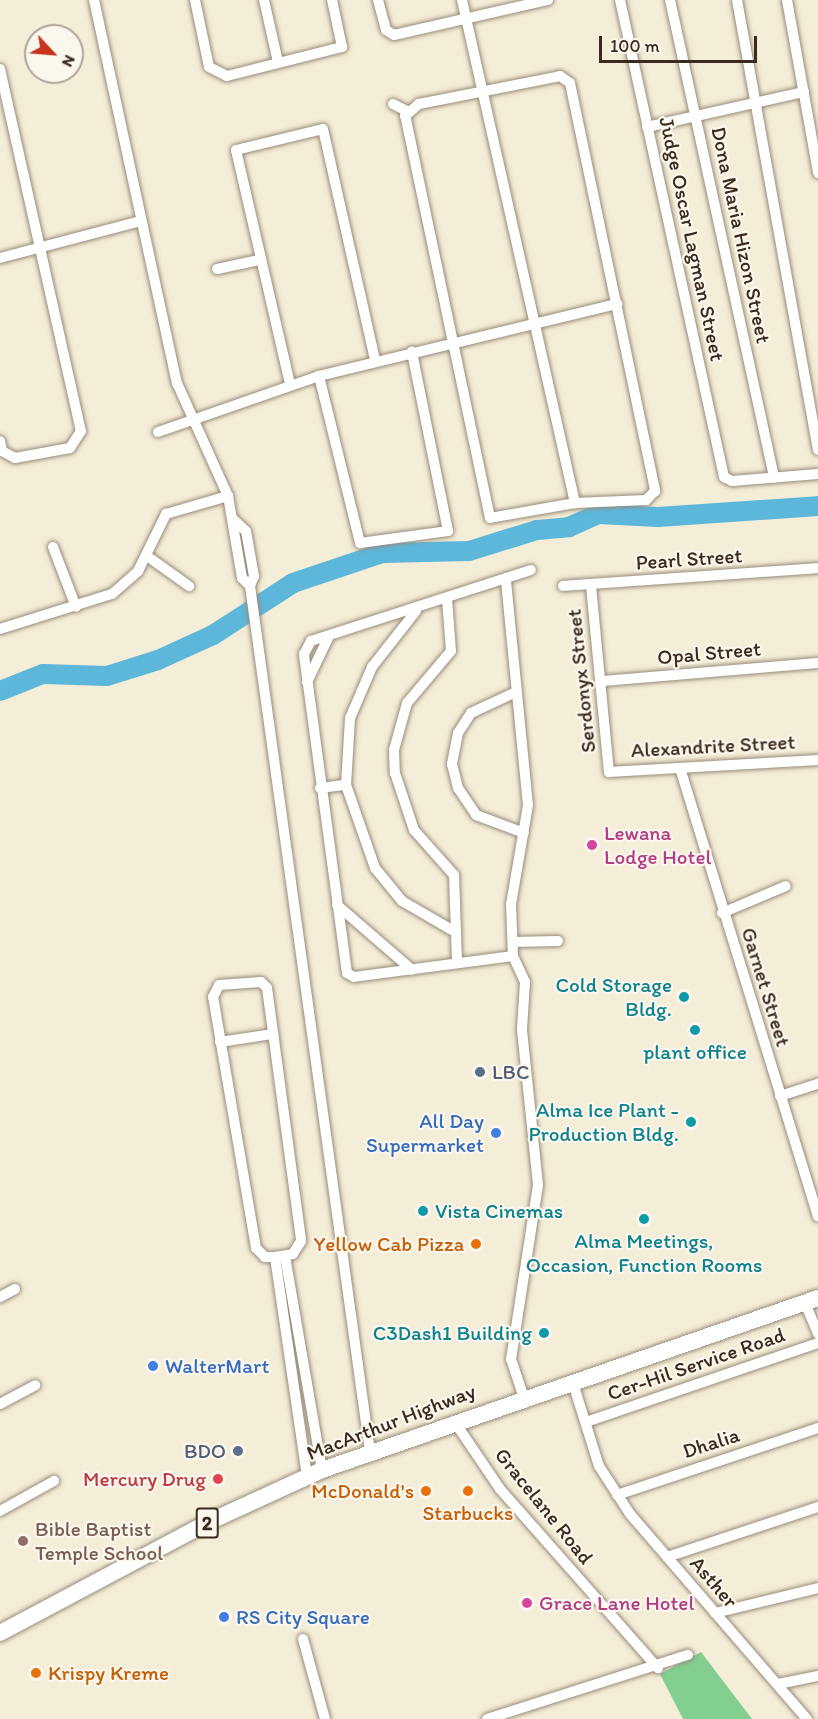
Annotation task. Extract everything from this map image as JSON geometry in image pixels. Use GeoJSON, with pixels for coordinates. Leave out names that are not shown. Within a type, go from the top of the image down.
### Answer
{"type":"FeatureCollection","features":[{"type":"Feature","properties":{"kind":"highway","name":"MacArthur Highway"},"geometry":{"type":"LineString","coordinates":[[0,1633],[211,1521],[315,1474],[454,1421],[812,1300]]}},
{"type":"Feature","properties":{"kind":"street"},"geometry":{"type":"LineString","coordinates":[[94,0],[177,383],[228,496],[234,520],[248,540],[254,576],[250,586],[258,622],[369,1452]]}},
{"type":"Feature","properties":{"kind":"street"},"geometry":{"type":"LineString","coordinates":[[195,0],[213,71],[227,76],[342,47],[332,0]]}},
{"type":"Feature","properties":{"kind":"street"},"geometry":{"type":"LineString","coordinates":[[264,0],[278,63]]}},
{"type":"Feature","properties":{"kind":"street"},"geometry":{"type":"LineString","coordinates":[[378,0],[386,30],[394,35],[466,21],[548,0]]}},
{"type":"Feature","properties":{"kind":"street"},"geometry":{"type":"LineString","coordinates":[[462,0],[485,91],[575,503]]}},
{"type":"Feature","properties":{"kind":"street","name":"Judge Oscar Lagman Street"},"geometry":{"type":"LineString","coordinates":[[620,0],[724,477],[732,482],[774,478]]}},
{"type":"Feature","properties":{"kind":"street","name":"Dona Maria Hizon Street"},"geometry":{"type":"LineString","coordinates":[[670,0],[774,478]]}},
{"type":"Feature","properties":{"kind":"street"},"geometry":{"type":"LineString","coordinates":[[736,0],[818,450]]}},
{"type":"Feature","properties":{"kind":"street"},"geometry":{"type":"LineString","coordinates":[[787,0],[818,173]]}},
{"type":"Feature","properties":{"kind":"street"},"geometry":{"type":"LineString","coordinates":[[0,69],[81,431],[70,448],[15,458],[5,454],[0,441]]}},
{"type":"Feature","properties":{"kind":"street"},"geometry":{"type":"LineString","coordinates":[[393,104],[407,111],[485,91],[560,76],[570,82],[655,491],[646,500],[575,503],[490,518],[405,122],[407,111]]}},
{"type":"Feature","properties":{"kind":"street"},"geometry":{"type":"LineString","coordinates":[[647,127],[804,92]]}},
{"type":"Feature","properties":{"kind":"street"},"geometry":{"type":"LineString","coordinates":[[290,384],[259,260],[236,150],[323,129],[375,360]]}},
{"type":"Feature","properties":{"kind":"street"},"geometry":{"type":"LineString","coordinates":[[0,258],[141,220]]}},
{"type":"Feature","properties":{"kind":"street"},"geometry":{"type":"LineString","coordinates":[[217,269],[259,260]]}},
{"type":"Feature","properties":{"kind":"street"},"geometry":{"type":"LineString","coordinates":[[158,432],[192,417],[290,384],[375,360],[617,304]]}},
{"type":"Feature","properties":{"kind":"street"},"geometry":{"type":"LineString","coordinates":[[319,376],[360,543],[448,531],[412,352]]}},
{"type":"Feature","properties":{"kind":"street"},"geometry":{"type":"LineString","coordinates":[[774,478],[818,474]]}},
{"type":"Feature","properties":{"kind":"street"},"geometry":{"type":"LineString","coordinates":[[0,630],[75,607],[119,589],[147,556],[166,514],[228,496]]}},
{"type":"Feature","properties":{"kind":"street"},"geometry":{"type":"LineString","coordinates":[[53,547],[75,607]]}},
{"type":"Feature","properties":{"kind":"street"},"geometry":{"type":"LineString","coordinates":[[147,556],[189,586]]}},
{"type":"Feature","properties":{"kind":"street","name":"Pearl Street"},"geometry":{"type":"LineString","coordinates":[[563,586],[591,586],[818,568]]}},
{"type":"Feature","properties":{"kind":"street"},"geometry":{"type":"LineString","coordinates":[[513,956],[412,970],[347,973],[307,682],[307,645],[329,636],[416,611],[506,581],[531,570]]}},
{"type":"Feature","properties":{"kind":"street"},"geometry":{"type":"LineString","coordinates":[[506,581],[528,805],[511,904],[513,956],[525,982],[522,1030],[538,1185],[512,1348],[524,1398]]}},
{"type":"Feature","properties":{"kind":"street","name":"Serdonyx Street"},"geometry":{"type":"LineString","coordinates":[[591,586],[609,772]]}},
{"type":"Feature","properties":{"kind":"street"},"geometry":{"type":"LineString","coordinates":[[447,599],[451,651],[407,703],[394,750],[395,772],[414,830],[454,875],[452,930],[457,962]]}},
{"type":"Feature","properties":{"kind":"street"},"geometry":{"type":"LineString","coordinates":[[416,611],[372,667],[350,718],[346,785],[375,868],[402,901],[452,930]]}},
{"type":"Feature","properties":{"kind":"street"},"geometry":{"type":"LineString","coordinates":[[307,682],[329,636]]}},
{"type":"Feature","properties":{"kind":"street","name":"Opal Street"},"geometry":{"type":"LineString","coordinates":[[602,681],[818,663]]}},
{"type":"Feature","properties":{"kind":"street"},"geometry":{"type":"LineString","coordinates":[[516,692],[471,713],[458,733],[452,764],[458,788],[476,815],[524,833]]}},
{"type":"Feature","properties":{"kind":"street","name":"Alexandrite Street"},"geometry":{"type":"LineString","coordinates":[[609,772],[818,760]]}},
{"type":"Feature","properties":{"kind":"street","name":"Garnet Street"},"geometry":{"type":"LineString","coordinates":[[680,768],[722,913],[818,1216]]}},
{"type":"Feature","properties":{"kind":"street"},"geometry":{"type":"LineString","coordinates":[[320,788],[346,785]]}},
{"type":"Feature","properties":{"kind":"street"},"geometry":{"type":"LineString","coordinates":[[722,913],[786,886]]}},
{"type":"Feature","properties":{"kind":"street"},"geometry":{"type":"LineString","coordinates":[[337,905],[412,970]]}},
{"type":"Feature","properties":{"kind":"street"},"geometry":{"type":"LineString","coordinates":[[513,942],[558,941]]}},
{"type":"Feature","properties":{"kind":"street"},"geometry":{"type":"LineString","coordinates":[[264,983],[301,1241],[280,1256],[265,1257],[256,1248],[220,1042],[213,997],[219,985],[264,983]]}},
{"type":"Feature","properties":{"kind":"street"},"geometry":{"type":"LineString","coordinates":[[220,1042],[273,1034]]}},
{"type":"Feature","properties":{"kind":"street"},"geometry":{"type":"LineString","coordinates":[[780,1096],[818,1084]]}},
{"type":"Feature","properties":{"kind":"street"},"geometry":{"type":"LineString","coordinates":[[280,1256],[315,1474]]}},
{"type":"Feature","properties":{"kind":"street"},"geometry":{"type":"LineString","coordinates":[[280,1256],[315,1474]]}},
{"type":"Feature","properties":{"kind":"street"},"geometry":{"type":"LineString","coordinates":[[0,1297],[15,1289]]}},
{"type":"Feature","properties":{"kind":"street"},"geometry":{"type":"LineString","coordinates":[[812,1300],[818,1334]]}},
{"type":"Feature","properties":{"kind":"street","name":"Cer-Hil Service Road"},"geometry":{"type":"LineString","coordinates":[[586,1422],[818,1343]]}},
{"type":"Feature","properties":{"kind":"street","name":"Asther"},"geometry":{"type":"LineString","coordinates":[[572,1380],[599,1466],[617,1495],[807,1719]]}},
{"type":"Feature","properties":{"kind":"street"},"geometry":{"type":"LineString","coordinates":[[0,1404],[35,1385]]}},
{"type":"Feature","properties":{"kind":"street","name":"Gracelane Road"},"geometry":{"type":"LineString","coordinates":[[454,1421],[500,1489],[658,1668]]}},
{"type":"Feature","properties":{"kind":"street","name":"Dhalia"},"geometry":{"type":"LineString","coordinates":[[617,1495],[818,1428]]}},
{"type":"Feature","properties":{"kind":"street"},"geometry":{"type":"LineString","coordinates":[[0,1511],[54,1480]]}},
{"type":"Feature","properties":{"kind":"street"},"geometry":{"type":"LineString","coordinates":[[668,1557],[818,1507]]}},
{"type":"Feature","properties":{"kind":"street"},"geometry":{"type":"LineString","coordinates":[[715,1613],[818,1588]]}},
{"type":"Feature","properties":{"kind":"street"},"geometry":{"type":"LineString","coordinates":[[303,1639],[325,1719]]}},
{"type":"Feature","properties":{"kind":"street"},"geometry":{"type":"LineString","coordinates":[[487,1719],[508,1716],[658,1668],[688,1655]]}},
{"type":"Feature","properties":{"kind":"street"},"geometry":{"type":"LineString","coordinates":[[778,1684],[818,1676]]}},
{"type":"Feature","properties":{"kind":"green space"},"geometry":{"type":"Polygon","coordinates":[[[701,1652],[752,1719],[683,1719],[660,1674],[701,1652]]]}},
{"type":"Feature","properties":{"kind":"waterway"},"geometry":{"type":"LineString","coordinates":[[0,691],[43,674],[107,676],[158,660],[213,635],[293,583],[382,553],[469,551],[537,530],[569,527],[598,514],[658,517],[818,506]]}},
{"type":"Feature","properties":{"kind":"place","name":"Lewana Lodge Hotel"},"geometry":{"type":"Point","coordinates":[592,845]}},
{"type":"Feature","properties":{"kind":"place","name":"Cold Storage Bldg."},"geometry":{"type":"Point","coordinates":[684,997]}},
{"type":"Feature","properties":{"kind":"place","name":"plant office"},"geometry":{"type":"Point","coordinates":[695,1030]}},
{"type":"Feature","properties":{"kind":"place","name":"LBC"},"geometry":{"type":"Point","coordinates":[480,1072]}},
{"type":"Feature","properties":{"kind":"place","name":"Alma Ice Plant - Production Bldg."},"geometry":{"type":"Point","coordinates":[691,1122]}},
{"type":"Feature","properties":{"kind":"place","name":"All Day Supermarket"},"geometry":{"type":"Point","coordinates":[496,1133]}},
{"type":"Feature","properties":{"kind":"place","name":"Vista Cinemas"},"geometry":{"type":"Point","coordinates":[423,1211]}},
{"type":"Feature","properties":{"kind":"place","name":"Alma Meetings, Occasion, Function Rooms"},"geometry":{"type":"Point","coordinates":[644,1219]}},
{"type":"Feature","properties":{"kind":"place","name":"Yellow Cab Pizza"},"geometry":{"type":"Point","coordinates":[476,1244]}},
{"type":"Feature","properties":{"kind":"place","name":"C3Dash1 Building"},"geometry":{"type":"Point","coordinates":[544,1333]}},
{"type":"Feature","properties":{"kind":"place","name":"WalterMart"},"geometry":{"type":"Point","coordinates":[153,1366]}},
{"type":"Feature","properties":{"kind":"place","name":"BDO"},"geometry":{"type":"Point","coordinates":[238,1451]}},
{"type":"Feature","properties":{"kind":"place","name":"Mercury Drug"},"geometry":{"type":"Point","coordinates":[218,1479]}},
{"type":"Feature","properties":{"kind":"place","name":"McDonald's"},"geometry":{"type":"Point","coordinates":[426,1491]}},
{"type":"Feature","properties":{"kind":"place","name":"Starbucks"},"geometry":{"type":"Point","coordinates":[468,1491]}},
{"type":"Feature","properties":{"kind":"place","name":"Bible Baptist Temple School"},"geometry":{"type":"Point","coordinates":[23,1541]}},
{"type":"Feature","properties":{"kind":"place","name":"Grace Lane Hotel"},"geometry":{"type":"Point","coordinates":[527,1603]}},
{"type":"Feature","properties":{"kind":"place","name":"RS City Square"},"geometry":{"type":"Point","coordinates":[224,1617]}},
{"type":"Feature","properties":{"kind":"place","name":"Krispy Kreme"},"geometry":{"type":"Point","coordinates":[36,1673]}}]}
